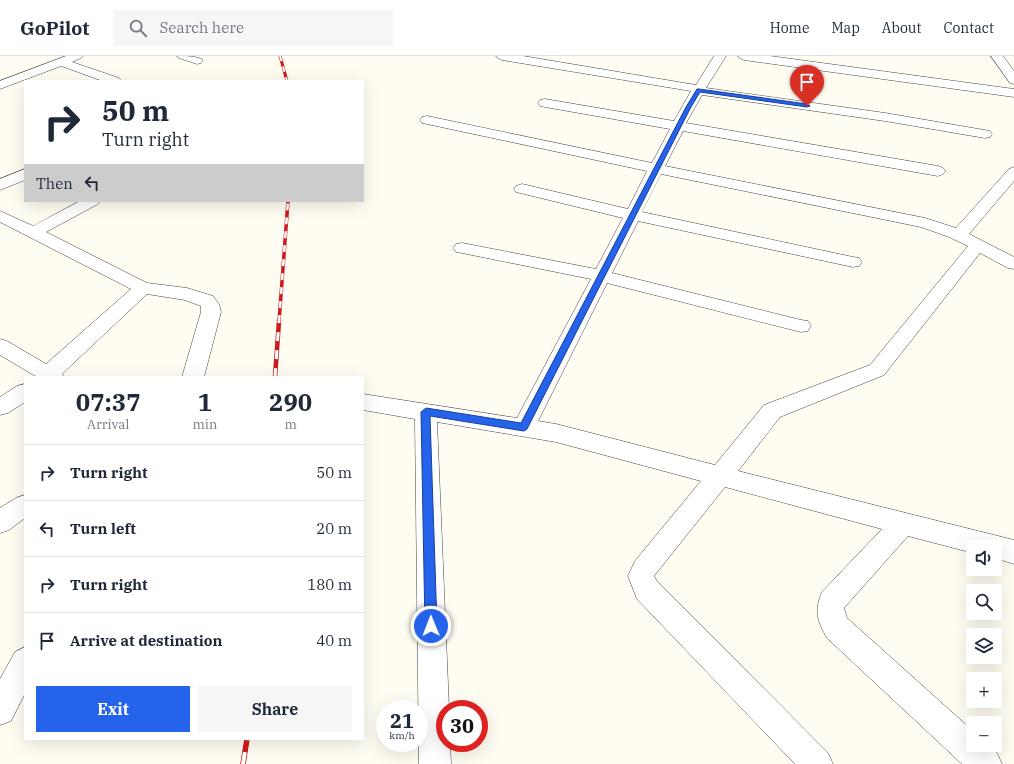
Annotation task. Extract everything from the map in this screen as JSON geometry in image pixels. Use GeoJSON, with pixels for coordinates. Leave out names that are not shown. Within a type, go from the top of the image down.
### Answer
{"type":"FeatureCollection","features":[{"type":"Feature","properties":{"kind":"street"},"geometry":{"type":"LineString","coordinates":[[0,85],[77,56]]}},
{"type":"Feature","properties":{"kind":"street"},"geometry":{"type":"LineString","coordinates":[[183,56],[197,60]]}},
{"type":"Feature","properties":{"kind":"street"},"geometry":{"type":"LineString","coordinates":[[502,56],[699,90],[885,117],[985,134]]}},
{"type":"Feature","properties":{"kind":"street"},"geometry":{"type":"LineString","coordinates":[[524,427],[679,125],[720,56]]}},
{"type":"Feature","properties":{"kind":"street"},"geometry":{"type":"LineString","coordinates":[[744,56],[1014,93]]}},
{"type":"Feature","properties":{"kind":"street"},"geometry":{"type":"LineString","coordinates":[[997,56],[1014,80]]}},
{"type":"Feature","properties":{"kind":"street"},"geometry":{"type":"LineString","coordinates":[[60,62],[112,80]]}},
{"type":"Feature","properties":{"kind":"street"},"geometry":{"type":"LineString","coordinates":[[545,103],[938,171]]}},
{"type":"Feature","properties":{"kind":"street"},"geometry":{"type":"LineString","coordinates":[[427,120],[657,169],[925,222],[959,235],[1014,264]]}},
{"type":"Feature","properties":{"kind":"street"},"geometry":{"type":"LineString","coordinates":[[959,235],[1014,172]]}},
{"type":"Feature","properties":{"kind":"street"},"geometry":{"type":"LineString","coordinates":[[0,185],[24,174]]}},
{"type":"Feature","properties":{"kind":"street"},"geometry":{"type":"LineString","coordinates":[[522,189],[633,215],[853,262]]}},
{"type":"Feature","properties":{"kind":"street"},"geometry":{"type":"LineString","coordinates":[[32,233],[90,202]]}},
{"type":"Feature","properties":{"kind":"street"},"geometry":{"type":"LineString","coordinates":[[0,216],[151,290],[187,294],[206,300],[210,304],[211,312],[193,376]]}},
{"type":"Feature","properties":{"kind":"street"},"geometry":{"type":"LineString","coordinates":[[817,764],[647,590],[641,576],[644,570],[772,411],[877,370],[978,245]]}},
{"type":"Feature","properties":{"kind":"street"},"geometry":{"type":"LineString","coordinates":[[462,248],[601,276],[801,326]]}},
{"type":"Feature","properties":{"kind":"street"},"geometry":{"type":"LineString","coordinates":[[0,346],[51,376],[151,290]]}},
{"type":"Feature","properties":{"kind":"street"},"geometry":{"type":"LineString","coordinates":[[0,407],[24,393]]}},
{"type":"Feature","properties":{"kind":"street"},"geometry":{"type":"LineString","coordinates":[[364,402],[556,433],[966,540]]}},
{"type":"Feature","properties":{"kind":"street"},"geometry":{"type":"LineString","coordinates":[[426,412],[435,764]]}},
{"type":"Feature","properties":{"kind":"street"},"geometry":{"type":"LineString","coordinates":[[0,522],[24,506]]}},
{"type":"Feature","properties":{"kind":"street"},"geometry":{"type":"LineString","coordinates":[[903,524],[832,601],[829,609],[831,618],[837,628],[986,764]]}},
{"type":"Feature","properties":{"kind":"street"},"geometry":{"type":"LineString","coordinates":[[1002,549],[1014,552]]}},
{"type":"Feature","properties":{"kind":"street"},"geometry":{"type":"LineString","coordinates":[[0,710],[24,664]]}},
{"type":"Feature","properties":{"kind":"railway"},"geometry":{"type":"LineString","coordinates":[[280,56],[287,80]]}},
{"type":"Feature","properties":{"kind":"railway"},"geometry":{"type":"LineString","coordinates":[[279,322],[288,202]]}},
{"type":"Feature","properties":{"kind":"railway"},"geometry":{"type":"LineString","coordinates":[[275,376],[279,321]]}},
{"type":"Feature","properties":{"kind":"railway"},"geometry":{"type":"LineString","coordinates":[[243,764],[247,740]]}},
{"type":"Feature","properties":{"kind":"route"},"geometry":{"type":"LineString","coordinates":[[431,626],[426,412],[524,427],[688,107],[699,90],[807,106]]}}]}
